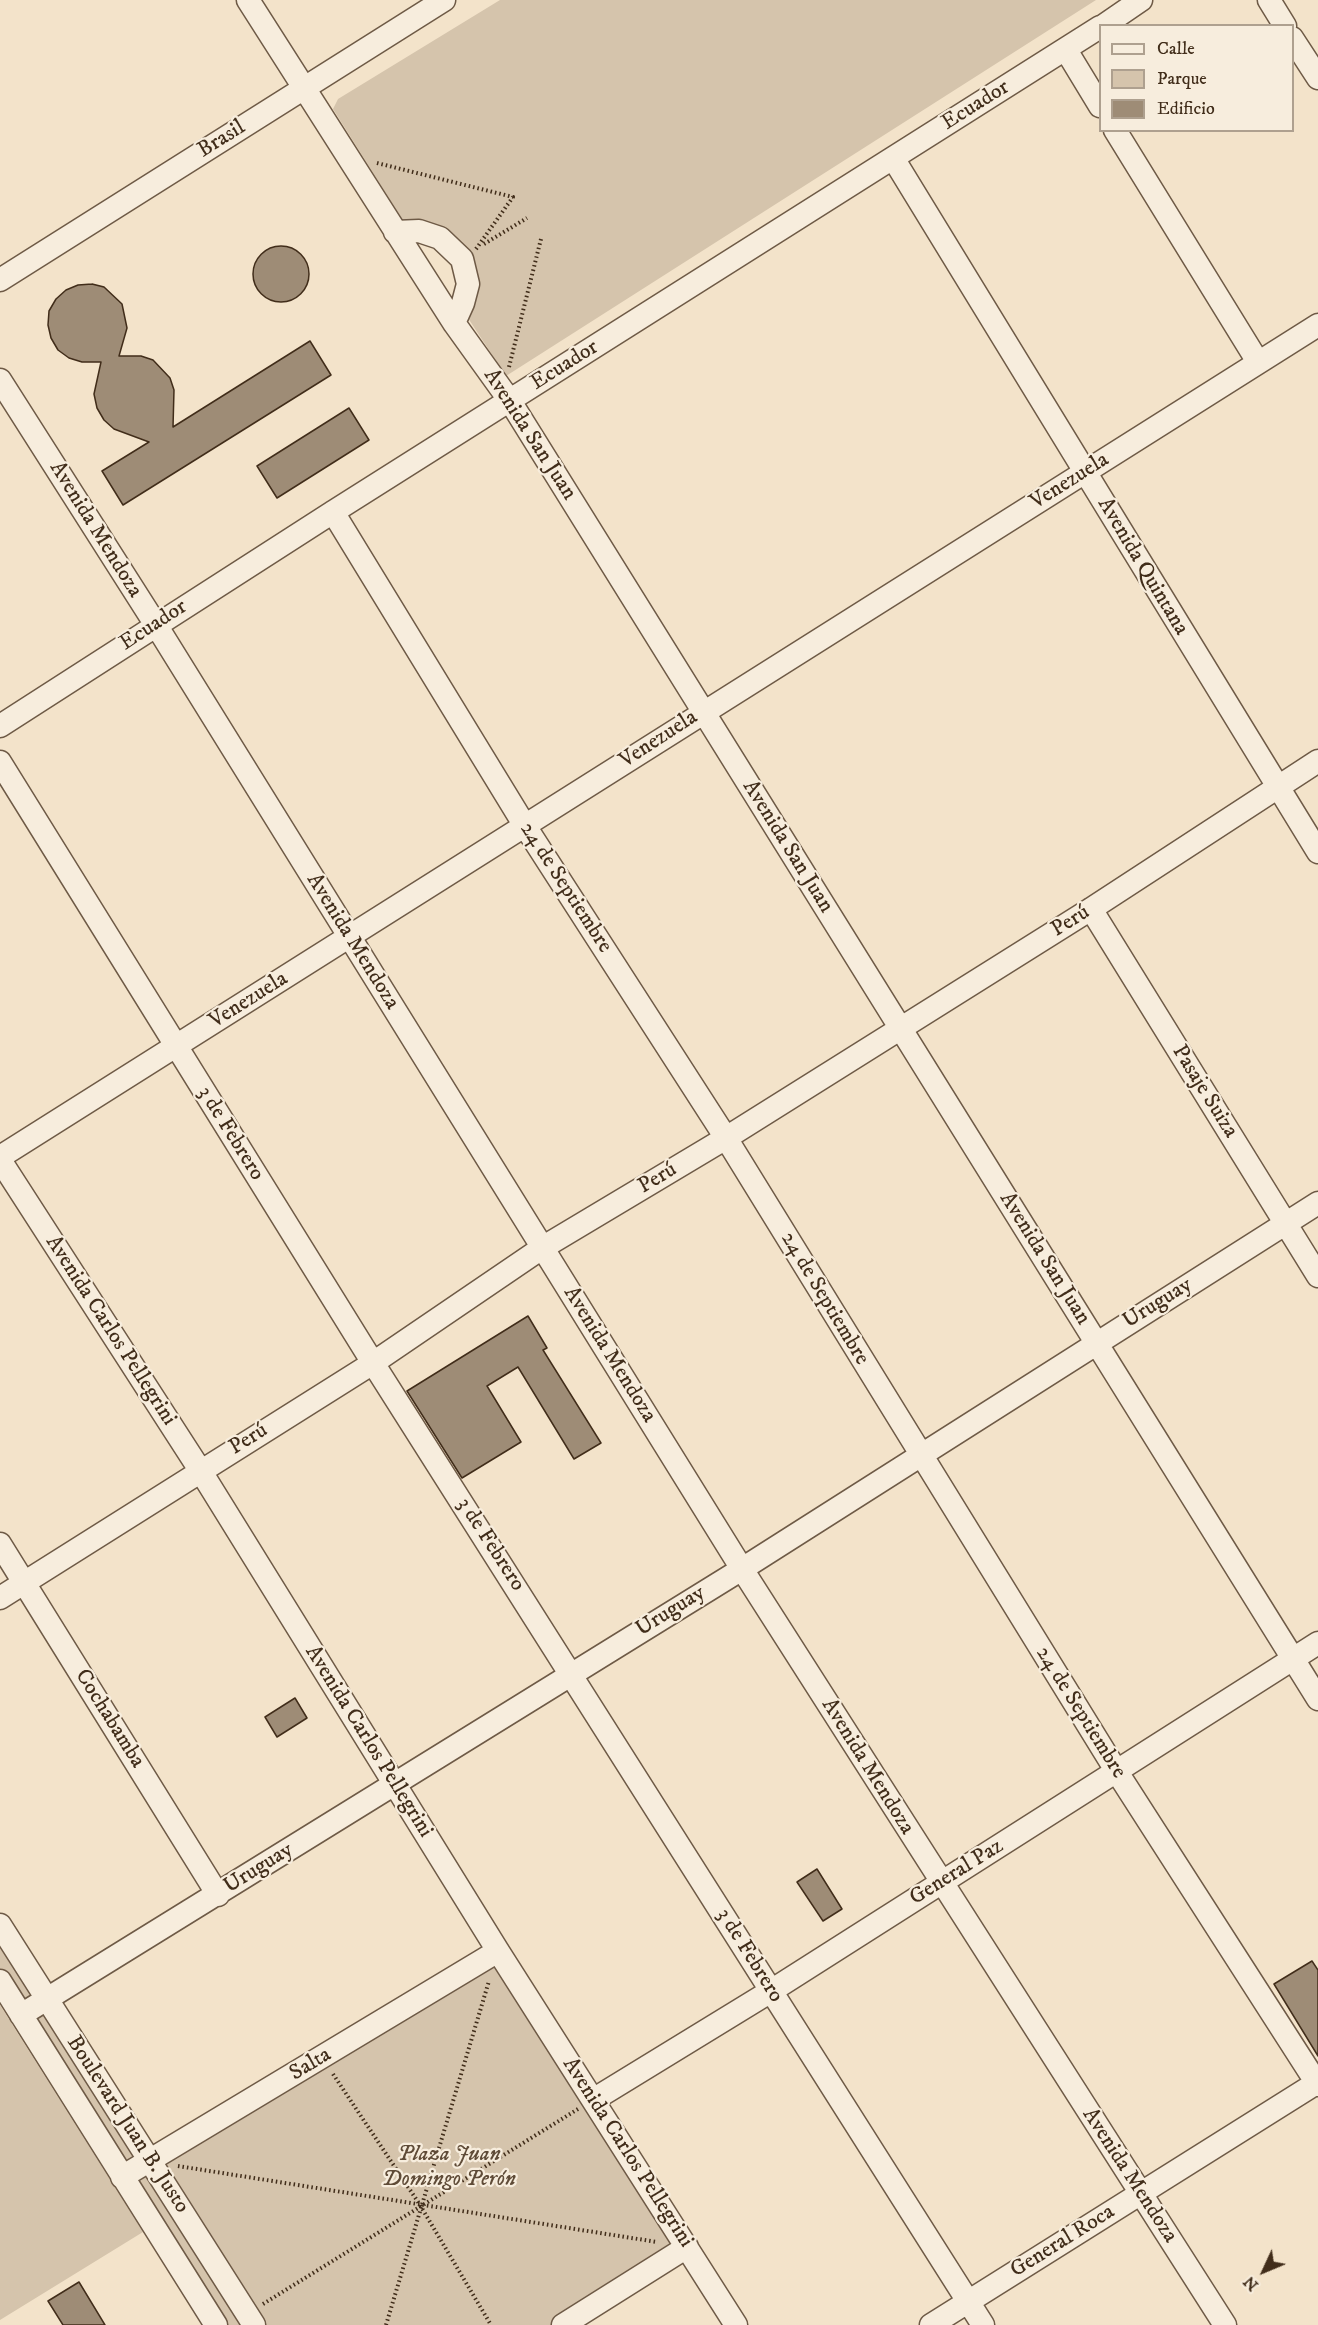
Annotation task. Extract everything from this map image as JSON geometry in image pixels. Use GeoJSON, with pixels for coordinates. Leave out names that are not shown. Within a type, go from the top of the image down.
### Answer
{"type":"FeatureCollection","features":[{"type":"Feature","properties":{"kind":"street","name":"Avenida San Juan"},"geometry":{"type":"LineString","coordinates":[[248,0],[454,323],[510,401],[1318,1699]]}},
{"type":"Feature","properties":{"kind":"street","name":"Brasil"},"geometry":{"type":"LineString","coordinates":[[0,280],[444,0]]}},
{"type":"Feature","properties":{"kind":"street","name":"Ecuador"},"geometry":{"type":"LineString","coordinates":[[1105,24],[1141,0]]}},
{"type":"Feature","properties":{"kind":"street"},"geometry":{"type":"LineString","coordinates":[[1269,0],[1284,24]]}},
{"type":"Feature","properties":{"kind":"street","name":"Ecuador"},"geometry":{"type":"LineString","coordinates":[[0,726],[333,512],[1099,28]]}},
{"type":"Feature","properties":{"kind":"street"},"geometry":{"type":"LineString","coordinates":[[1294,40],[1318,78]]}},
{"type":"Feature","properties":{"kind":"street"},"geometry":{"type":"LineString","coordinates":[[1066,50],[1099,103]]}},
{"type":"Feature","properties":{"kind":"street"},"geometry":{"type":"LineString","coordinates":[[1117,132],[1258,362]]}},
{"type":"Feature","properties":{"kind":"street","name":"Avenida Quintana"},"geometry":{"type":"LineString","coordinates":[[893,158],[1276,788],[1318,852]]}},
{"type":"Feature","properties":{"kind":"street"},"geometry":{"type":"LineString","coordinates":[[395,232],[419,231],[471,252],[464,303],[454,323]]}},
{"type":"Feature","properties":{"kind":"street","name":"Venezuela"},"geometry":{"type":"LineString","coordinates":[[0,1158],[1318,325]]}},
{"type":"Feature","properties":{"kind":"street","name":"Avenida Mendoza"},"geometry":{"type":"LineString","coordinates":[[0,380],[156,625],[742,1569],[1225,2325]]}},
{"type":"Feature","properties":{"kind":"street","name":"24 de Septiembre"},"geometry":{"type":"LineString","coordinates":[[333,512],[525,826],[726,1138],[1116,1772],[1318,2084]]}},
{"type":"Feature","properties":{"kind":"street","name":"Perú"},"geometry":{"type":"LineString","coordinates":[[0,1598],[373,1363],[542,1248],[726,1138],[1091,909],[1318,761]]}},
{"type":"Feature","properties":{"kind":"street","name":"3 de Febrero"},"geometry":{"type":"LineString","coordinates":[[0,762],[373,1363],[572,1673],[983,2325]]}},
{"type":"Feature","properties":{"kind":"street","name":"Pasaje Suiza"},"geometry":{"type":"LineString","coordinates":[[1091,909],[1318,1276]]}},
{"type":"Feature","properties":{"kind":"street","name":"Avenida Carlos Pellegrini"},"geometry":{"type":"LineString","coordinates":[[0,1158],[200,1470],[498,1951],[736,2325]]}},
{"type":"Feature","properties":{"kind":"street","name":"Uruguay"},"geometry":{"type":"LineString","coordinates":[[21,2015],[742,1569],[1318,1203]]}},
{"type":"Feature","properties":{"kind":"street","name":"Cochabamba"},"geometry":{"type":"LineString","coordinates":[[0,1544],[218,1894]]}},
{"type":"Feature","properties":{"kind":"street","name":"General Paz"},"geometry":{"type":"LineString","coordinates":[[593,2100],[771,1991],[1318,1643]]}},
{"type":"Feature","properties":{"kind":"street","name":"Boulevard Juan B. Justo"},"geometry":{"type":"LineString","coordinates":[[0,1925],[250,2320]]}},
{"type":"Feature","properties":{"kind":"street","name":"Salta"},"geometry":{"type":"LineString","coordinates":[[122,2177],[498,1951]]}},
{"type":"Feature","properties":{"kind":"street","name":"Boulevard Juan B. Justo"},"geometry":{"type":"LineString","coordinates":[[0,1981],[216,2325]]}},
{"type":"Feature","properties":{"kind":"street","name":"General Roca"},"geometry":{"type":"LineString","coordinates":[[931,2325],[1318,2084]]}},
{"type":"Feature","properties":{"kind":"street"},"geometry":{"type":"LineString","coordinates":[[563,2325],[687,2247]]}},
{"type":"Feature","properties":{"kind":"path"},"geometry":{"type":"LineString","coordinates":[[376,163],[513,197],[471,252]]}},
{"type":"Feature","properties":{"kind":"path"},"geometry":{"type":"LineString","coordinates":[[471,252],[527,218]]}},
{"type":"Feature","properties":{"kind":"path"},"geometry":{"type":"LineString","coordinates":[[506,376],[541,239]]}},
{"type":"Feature","properties":{"kind":"path"},"geometry":{"type":"LineString","coordinates":[[386,2325],[420,2205],[498,1951]]}},
{"type":"Feature","properties":{"kind":"path"},"geometry":{"type":"LineString","coordinates":[[323,2058],[420,2205],[491,2325]]}},
{"type":"Feature","properties":{"kind":"path"},"geometry":{"type":"LineString","coordinates":[[250,2320],[420,2205],[593,2100]]}},
{"type":"Feature","properties":{"kind":"path"},"geometry":{"type":"LineString","coordinates":[[151,2161],[687,2247]]}},
{"type":"Feature","properties":{"kind":"green space"},"geometry":{"type":"Polygon","coordinates":[[[500,0],[1096,0],[506,376],[468,318],[452,235],[426,221],[404,222],[333,109],[338,99],[500,0]]]}},
{"type":"Feature","properties":{"kind":"green space","name":"Plaza Juan Domingo Perón"},"geometry":{"type":"Polygon","coordinates":[[[0,1925],[151,2161],[498,1951],[687,2247],[563,2325],[216,2325],[0,1981],[0,1925]]]}},
{"type":"Feature","properties":{"kind":"green space"},"geometry":{"type":"Polygon","coordinates":[[[0,2005],[143,2232],[0,2320],[0,2005]]]}},
{"type":"Feature","properties":{"kind":"building"},"geometry":{"type":"Polygon","coordinates":[[[281,246],[292,248],[301,254],[307,263],[309,274],[307,285],[301,294],[292,300],[281,302],[270,300],[261,294],[255,285],[253,274],[255,263],[261,254],[270,248],[281,246]]]}},
{"type":"Feature","properties":{"kind":"building"},"geometry":{"type":"Polygon","coordinates":[[[92,284],[104,287],[122,304],[127,328],[119,356],[141,356],[153,360],[170,378],[174,390],[173,427],[310,341],[331,375],[123,505],[102,471],[149,442],[114,429],[104,420],[97,408],[94,394],[101,362],[82,362],[69,358],[58,350],[51,338],[48,325],[49,311],[56,299],[66,290],[78,285],[92,284]]]}},
{"type":"Feature","properties":{"kind":"building"},"geometry":{"type":"Polygon","coordinates":[[[349,408],[369,440],[277,498],[257,466],[349,408]]]}},
{"type":"Feature","properties":{"kind":"building"},"geometry":{"type":"Polygon","coordinates":[[[528,1316],[547,1348],[543,1350],[601,1443],[574,1459],[518,1367],[487,1386],[521,1442],[462,1478],[407,1391],[528,1316]]]}},
{"type":"Feature","properties":{"kind":"building"},"geometry":{"type":"Polygon","coordinates":[[[295,1698],[307,1718],[277,1737],[265,1717],[295,1698]]]}},
{"type":"Feature","properties":{"kind":"building"},"geometry":{"type":"Polygon","coordinates":[[[817,1869],[842,1909],[823,1921],[797,1882],[817,1869]]]}},
{"type":"Feature","properties":{"kind":"building"},"geometry":{"type":"Polygon","coordinates":[[[1312,1961],[1318,1970],[1318,2056],[1274,1984],[1312,1961]]]}},
{"type":"Feature","properties":{"kind":"building"},"geometry":{"type":"Polygon","coordinates":[[[79,2282],[105,2325],[63,2325],[48,2301],[79,2282]]]}}]}
